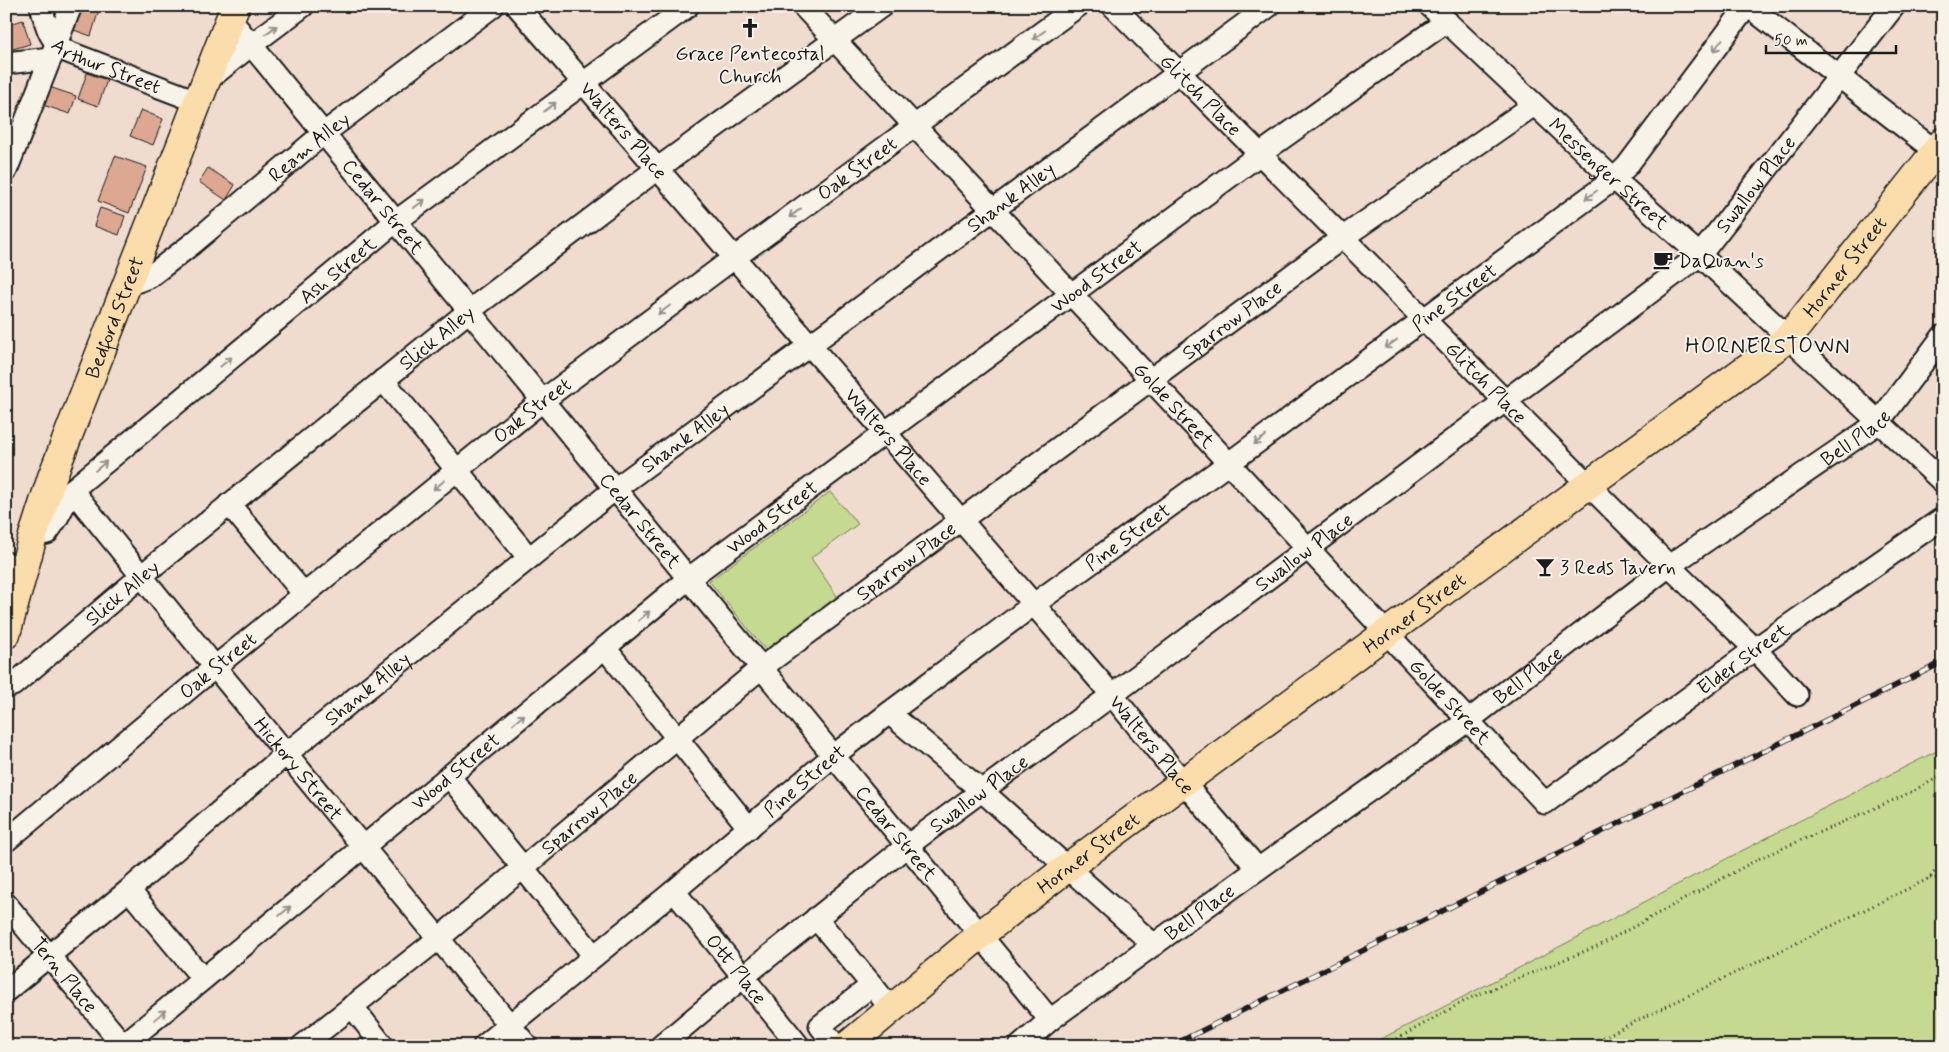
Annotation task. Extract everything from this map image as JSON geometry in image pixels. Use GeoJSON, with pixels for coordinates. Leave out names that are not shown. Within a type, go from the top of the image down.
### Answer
{"type":"FeatureCollection","features":[{"type":"Feature","properties":{"kind":"main road","name":"Bedford Street"},"geometry":{"type":"LineString","coordinates":[[6,634],[15,566],[33,536],[52,477],[232,13]]}},
{"type":"Feature","properties":{"kind":"main road","name":"Horner Street"},"geometry":{"type":"LineString","coordinates":[[847,1046],[980,935],[1068,867],[1788,338],[1940,150]]}},
{"type":"Feature","properties":{"kind":"street","name":"Arthur Street"},"geometry":{"type":"LineString","coordinates":[[41,6],[53,51],[68,52],[201,92]]}},
{"type":"Feature","properties":{"kind":"street"},"geometry":{"type":"LineString","coordinates":[[6,171],[71,6]]}},
{"type":"Feature","properties":{"kind":"street"},"geometry":{"type":"LineString","coordinates":[[201,92],[251,45],[303,6]]}},
{"type":"Feature","properties":{"kind":"street","name":"Ream Alley"},"geometry":{"type":"LineString","coordinates":[[125,286],[149,277],[192,244],[323,134],[493,6]]}},
{"type":"Feature","properties":{"kind":"street","name":"Walters Place"},"geometry":{"type":"LineString","coordinates":[[517,6],[810,347],[961,519],[1258,869]]}},
{"type":"Feature","properties":{"kind":"street","name":"Ash Street"},"geometry":{"type":"LineString","coordinates":[[33,536],[47,533],[72,490],[396,222],[688,6]]}},
{"type":"Feature","properties":{"kind":"street","name":"Golde Street"},"geometry":{"type":"LineString","coordinates":[[803,6],[1546,803]]}},
{"type":"Feature","properties":{"kind":"street","name":"Slick Alley"},"geometry":{"type":"LineString","coordinates":[[6,687],[14,685],[141,576],[469,310],[657,169],[882,6]]}},
{"type":"Feature","properties":{"kind":"street","name":"Oak Street"},"geometry":{"type":"LineString","coordinates":[[6,840],[542,401],[1078,6]]}},
{"type":"Feature","properties":{"kind":"street","name":"Glitch Place"},"geometry":{"type":"LineString","coordinates":[[1113,6],[1342,238],[1755,650],[1797,695]]}},
{"type":"Feature","properties":{"kind":"street","name":"Shank Alley"},"geometry":{"type":"LineString","coordinates":[[6,990],[129,890],[286,754],[615,490],[1269,6]]}},
{"type":"Feature","properties":{"kind":"street","name":"Messenger Street"},"geometry":{"type":"LineString","coordinates":[[1430,6],[1534,105],[1700,255],[1943,482]]}},
{"type":"Feature","properties":{"kind":"street"},"geometry":{"type":"LineString","coordinates":[[1748,6],[1840,78],[1940,150]]}},
{"type":"Feature","properties":{"kind":"street","name":"Pine Street"},"geometry":{"type":"LineString","coordinates":[[484,1046],[674,891],[833,756],[889,712],[1614,179],[1627,166],[1748,6]]}},
{"type":"Feature","properties":{"kind":"street","name":"Swallow Place"},"geometry":{"type":"LineString","coordinates":[[661,1046],[816,918],[907,846],[1112,696],[1700,255],[1840,78],[1894,6]]}},
{"type":"Feature","properties":{"kind":"street","name":"Cedar Street"},"geometry":{"type":"LineString","coordinates":[[232,13],[251,45],[323,134],[1050,1020]]}},
{"type":"Feature","properties":{"kind":"street","name":"Wood Street"},"geometry":{"type":"LineString","coordinates":[[123,1045],[688,579],[1260,154],[1447,22]]}},
{"type":"Feature","properties":{"kind":"street"},"geometry":{"type":"LineString","coordinates":[[6,63],[53,51]]}},
{"type":"Feature","properties":{"kind":"street","name":"Sparrow Place"},"geometry":{"type":"LineString","coordinates":[[302,1046],[438,939],[761,668],[1342,238],[1534,105]]}},
{"type":"Feature","properties":{"kind":"street","name":"Bell Place"},"geometry":{"type":"LineString","coordinates":[[1020,1046],[1050,1020],[1468,720],[1669,566],[1878,423],[1943,336]]}},
{"type":"Feature","properties":{"kind":"street"},"geometry":{"type":"LineString","coordinates":[[383,380],[529,558]]}},
{"type":"Feature","properties":{"kind":"street","name":"Hickory Street"},"geometry":{"type":"LineString","coordinates":[[72,490],[286,754],[527,1046]]}},
{"type":"Feature","properties":{"kind":"street"},"geometry":{"type":"LineString","coordinates":[[229,504],[304,594]]}},
{"type":"Feature","properties":{"kind":"street","name":"Elder Street"},"geometry":{"type":"LineString","coordinates":[[1546,803],[1755,650],[1943,518]]}},
{"type":"Feature","properties":{"kind":"street"},"geometry":{"type":"LineString","coordinates":[[605,648],[749,828]]}},
{"type":"Feature","properties":{"kind":"street"},"geometry":{"type":"LineString","coordinates":[[889,712],[982,791],[1154,945]]}},
{"type":"Feature","properties":{"kind":"street"},"geometry":{"type":"LineString","coordinates":[[449,776],[594,956]]}},
{"type":"Feature","properties":{"kind":"street"},"geometry":{"type":"LineString","coordinates":[[129,890],[203,979]]}},
{"type":"Feature","properties":{"kind":"street","name":"Ott Place"},"geometry":{"type":"LineString","coordinates":[[674,891],[799,1046]]}},
{"type":"Feature","properties":{"kind":"street","name":"Tern Place"},"geometry":{"type":"LineString","coordinates":[[6,904],[123,1045]]}},
{"type":"Feature","properties":{"kind":"street"},"geometry":{"type":"LineString","coordinates":[[816,918],[891,1009]]}},
{"type":"Feature","properties":{"kind":"street"},"geometry":{"type":"LineString","coordinates":[[836,1046],[820,1026],[872,985]]}},
{"type":"Feature","properties":{"kind":"street"},"geometry":{"type":"LineString","coordinates":[[352,1006],[384,1046]]}},
{"type":"Feature","properties":{"kind":"path"},"geometry":{"type":"LineString","coordinates":[[1384,1046],[1470,998],[1600,945],[1760,858],[1902,796],[1943,775]]}},
{"type":"Feature","properties":{"kind":"path"},"geometry":{"type":"LineString","coordinates":[[1585,1046],[1930,878],[1943,861]]}},
{"type":"Feature","properties":{"kind":"path"},"geometry":{"type":"LineString","coordinates":[[1930,878],[1943,878]]}},
{"type":"Feature","properties":{"kind":"green space"},"geometry":{"type":"Polygon","coordinates":[[[830,492],[858,524],[811,558],[839,599],[768,653],[709,581],[830,492]]]}},
{"type":"Feature","properties":{"kind":"green space"},"geometry":{"type":"Polygon","coordinates":[[[1943,748],[1943,1046],[1367,1046],[1798,821],[1943,748]]]}},
{"type":"Feature","properties":{"kind":"building"},"geometry":{"type":"Polygon","coordinates":[[[75,6],[100,6],[91,36],[68,28],[75,6]]]}},
{"type":"Feature","properties":{"kind":"building"},"geometry":{"type":"Polygon","coordinates":[[[850,6],[878,6],[859,20],[850,6]]]}},
{"type":"Feature","properties":{"kind":"building"},"geometry":{"type":"Polygon","coordinates":[[[23,20],[30,44],[6,51],[6,25],[23,20]]]}},
{"type":"Feature","properties":{"kind":"building"},"geometry":{"type":"Polygon","coordinates":[[[87,73],[107,80],[98,106],[78,99],[87,73]]]}},
{"type":"Feature","properties":{"kind":"building"},"geometry":{"type":"Polygon","coordinates":[[[46,86],[76,96],[70,114],[40,104],[46,86]]]}},
{"type":"Feature","properties":{"kind":"building"},"geometry":{"type":"Polygon","coordinates":[[[141,110],[163,119],[153,145],[130,136],[141,110]]]}},
{"type":"Feature","properties":{"kind":"building"},"geometry":{"type":"Polygon","coordinates":[[[115,156],[147,167],[129,213],[98,201],[115,156]]]}},
{"type":"Feature","properties":{"kind":"building"},"geometry":{"type":"Polygon","coordinates":[[[208,168],[235,185],[226,200],[199,182],[208,168]]]}},
{"type":"Feature","properties":{"kind":"building"},"geometry":{"type":"Polygon","coordinates":[[[100,208],[125,216],[119,235],[94,226],[100,208]]]}},
{"type":"Feature","properties":{"kind":"railway"},"geometry":{"type":"LineString","coordinates":[[1171,1046],[1943,662]]}},
{"type":"Feature","properties":{"kind":"place","name":"Grace Pentecostal Church"},"geometry":{"type":"Point","coordinates":[750,28]}},
{"type":"Feature","properties":{"kind":"place","name":"DaQuan's"},"geometry":{"type":"Point","coordinates":[1663,260]}},
{"type":"Feature","properties":{"kind":"place","name":"3 Reds Tavern"},"geometry":{"type":"Point","coordinates":[1545,567]}},
{"type":"Feature","properties":{"kind":"district","name":"HORNERSTOWN"},"geometry":{"type":"Point","coordinates":[1768,345]}}]}
